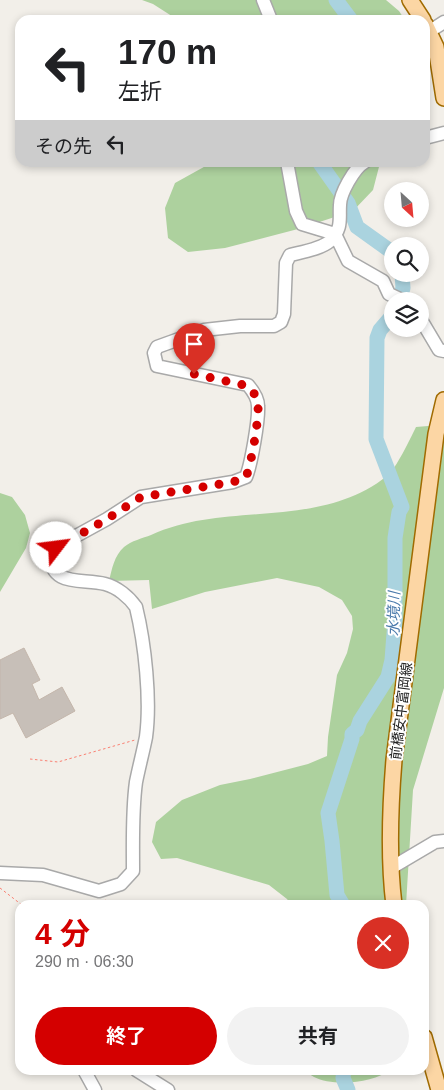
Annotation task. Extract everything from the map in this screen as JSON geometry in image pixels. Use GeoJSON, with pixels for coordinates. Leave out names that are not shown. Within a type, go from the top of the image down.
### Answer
{"type":"FeatureCollection","features":[{"type":"Feature","properties":{"kind":"main road"},"geometry":{"type":"LineString","coordinates":[[410,0],[420,15]]}},
{"type":"Feature","properties":{"kind":"main road"},"geometry":{"type":"LineString","coordinates":[[430,35],[438,56],[444,98]]}},
{"type":"Feature","properties":{"kind":"main road","name":"前橋安中富岡線"},"geometry":{"type":"LineString","coordinates":[[394,900],[390,810],[394,760],[436,434],[444,400]]}},
{"type":"Feature","properties":{"kind":"main road"},"geometry":{"type":"LineString","coordinates":[[429,1055],[439,1090]]}},
{"type":"Feature","properties":{"kind":"street"},"geometry":{"type":"LineString","coordinates":[[263,0],[269,15]]}},
{"type":"Feature","properties":{"kind":"street"},"geometry":{"type":"LineString","coordinates":[[430,24],[444,22]]}},
{"type":"Feature","properties":{"kind":"street"},"geometry":{"type":"LineString","coordinates":[[430,137],[444,133]]}},
{"type":"Feature","properties":{"kind":"street"},"geometry":{"type":"LineString","coordinates":[[288,167],[296,210],[302,224],[335,234],[348,261],[382,281],[387,292]]}},
{"type":"Feature","properties":{"kind":"street"},"geometry":{"type":"LineString","coordinates":[[0,873],[43,875],[92,887],[99,891],[122,884],[133,871],[136,783],[146,737],[148,715],[145,665],[136,608],[132,601],[107,584],[69,580],[58,575],[51,564],[50,554],[56,548],[141,497],[233,482],[246,477],[253,447],[258,406],[254,392],[248,386],[157,366],[154,353],[157,348],[204,330],[240,326],[274,326],[281,322],[284,314],[286,263],[290,255],[330,241],[341,222],[342,197],[351,176],[358,167]]}},
{"type":"Feature","properties":{"kind":"street"},"geometry":{"type":"LineString","coordinates":[[429,333],[439,350],[444,351]]}},
{"type":"Feature","properties":{"kind":"street"},"geometry":{"type":"LineString","coordinates":[[391,868],[435,842],[444,841]]}},
{"type":"Feature","properties":{"kind":"street"},"geometry":{"type":"LineString","coordinates":[[87,1075],[95,1090]]}},
{"type":"Feature","properties":{"kind":"street"},"geometry":{"type":"LineString","coordinates":[[144,1075],[168,1090]]}},
{"type":"Feature","properties":{"kind":"path"},"geometry":{"type":"LineString","coordinates":[[30,759],[58,762],[146,737]]}},
{"type":"Feature","properties":{"kind":"path"},"geometry":{"type":"LineString","coordinates":[[0,888],[16,900]]}},
{"type":"Feature","properties":{"kind":"green space"},"geometry":{"type":"Polygon","coordinates":[[[142,0],[386,0],[402,15],[170,15],[153,4],[142,0]]]}},
{"type":"Feature","properties":{"kind":"green space"},"geometry":{"type":"Polygon","coordinates":[[[204,167],[379,167],[373,190],[353,211],[298,229],[225,248],[188,252],[168,238],[165,208],[175,183],[204,167]]]}},
{"type":"Feature","properties":{"kind":"green space"},"geometry":{"type":"Polygon","coordinates":[[[428,426],[440,430],[444,434],[444,688],[413,790],[406,900],[288,900],[269,885],[177,858],[161,859],[152,842],[156,822],[182,800],[220,785],[308,764],[327,756],[337,675],[347,653],[353,629],[352,616],[342,600],[319,587],[277,578],[205,592],[152,609],[149,580],[109,581],[118,554],[124,547],[134,541],[180,525],[210,519],[302,510],[331,504],[360,493],[391,472],[416,427],[428,426]]]}},
{"type":"Feature","properties":{"kind":"green space"},"geometry":{"type":"Polygon","coordinates":[[[0,493],[12,497],[25,515],[30,533],[26,548],[0,592],[0,493]]]}},
{"type":"Feature","properties":{"kind":"green space"},"geometry":{"type":"Polygon","coordinates":[[[312,1075],[381,1075],[364,1081],[342,1083],[322,1080],[312,1075]]]}},
{"type":"Feature","properties":{"kind":"building"},"geometry":{"type":"Polygon","coordinates":[[[24,648],[40,680],[32,684],[39,700],[62,687],[75,711],[26,738],[13,713],[0,719],[0,660],[24,648]]]}},
{"type":"Feature","properties":{"kind":"waterway","name":"水境川"},"geometry":{"type":"LineString","coordinates":[[336,0],[347,15]]}},
{"type":"Feature","properties":{"kind":"waterway","name":"水境川"},"geometry":{"type":"LineString","coordinates":[[323,167],[348,203],[357,227],[384,246]]}},
{"type":"Feature","properties":{"kind":"waterway","name":"水境川"},"geometry":{"type":"LineString","coordinates":[[402,292],[403,282]]}},
{"type":"Feature","properties":{"kind":"waterway","name":"水境川"},"geometry":{"type":"LineString","coordinates":[[340,900],[337,895],[328,813],[352,734],[357,730],[360,721],[388,677],[392,660],[395,620],[395,538],[399,512],[402,507],[376,439],[377,338],[384,325]]}},
{"type":"Feature","properties":{"kind":"waterway","name":"水境川"},"geometry":{"type":"LineString","coordinates":[[343,1075],[348,1090]]}},
{"type":"Feature","properties":{"kind":"route"},"geometry":{"type":"LineString","coordinates":[[56,548],[141,497],[233,482],[246,477],[253,447],[258,406],[254,392],[248,386],[194,374]]}}]}
